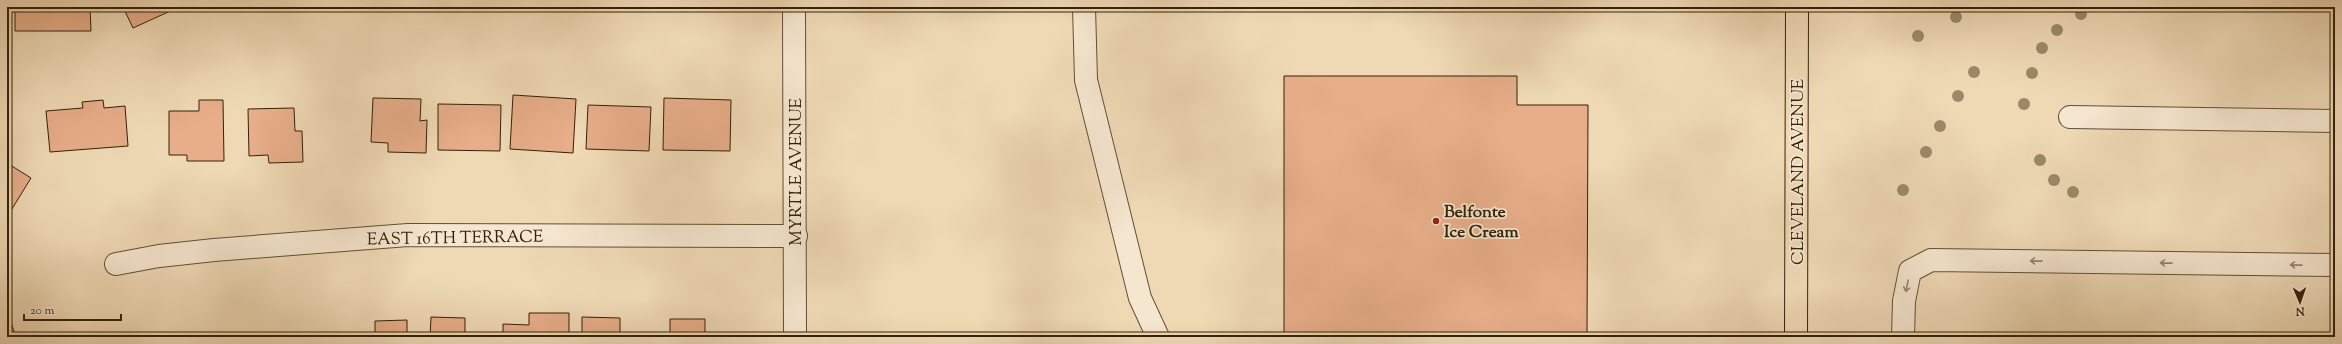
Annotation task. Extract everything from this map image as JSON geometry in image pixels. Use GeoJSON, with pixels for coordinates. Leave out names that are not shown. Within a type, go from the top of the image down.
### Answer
{"type":"FeatureCollection","features":[{"type":"Feature","properties":{"kind":"main road","name":"CLEVELAND AVENUE"},"geometry":{"type":"LineString","coordinates":[[1796,337],[1797,7]]}},
{"type":"Feature","properties":{"kind":"street","name":"MYRTLE AVENUE"},"geometry":{"type":"LineString","coordinates":[[794,7],[796,236],[795,337]]}},
{"type":"Feature","properties":{"kind":"street"},"geometry":{"type":"LineString","coordinates":[[1084,7],[1086,80],[1140,298],[1158,337]]}},
{"type":"Feature","properties":{"kind":"street"},"geometry":{"type":"LineString","coordinates":[[2070,117],[2335,121]]}},
{"type":"Feature","properties":{"kind":"street","name":"EAST 16TH TERRACE"},"geometry":{"type":"LineString","coordinates":[[116,264],[159,256],[214,250],[408,235],[796,236]]}},
{"type":"Feature","properties":{"kind":"street"},"geometry":{"type":"LineString","coordinates":[[1903,337],[1904,301],[1910,271],[1931,260],[2335,265]]}},
{"type":"Feature","properties":{"kind":"building"},"geometry":{"type":"Polygon","coordinates":[[[15,7],[90,7],[91,31],[15,31],[15,7]]]}},
{"type":"Feature","properties":{"kind":"building"},"geometry":{"type":"Polygon","coordinates":[[[123,7],[179,7],[133,28],[123,7]]]}},
{"type":"Feature","properties":{"kind":"building","name":"Belfonte Ice Cream"},"geometry":{"type":"Polygon","coordinates":[[[1284,76],[1517,76],[1517,105],[1588,105],[1587,337],[1284,337],[1284,76]]]}},
{"type":"Feature","properties":{"kind":"building"},"geometry":{"type":"Polygon","coordinates":[[[513,95],[576,99],[573,153],[510,149],[513,95]]]}},
{"type":"Feature","properties":{"kind":"building"},"geometry":{"type":"Polygon","coordinates":[[[373,98],[421,99],[420,121],[427,120],[426,153],[388,152],[388,143],[371,142],[373,98]]]}},
{"type":"Feature","properties":{"kind":"building"},"geometry":{"type":"Polygon","coordinates":[[[664,98],[731,100],[730,151],[663,150],[664,98]]]}},
{"type":"Feature","properties":{"kind":"building"},"geometry":{"type":"Polygon","coordinates":[[[103,100],[104,108],[125,106],[128,146],[50,152],[46,111],[83,108],[82,102],[103,100]]]}},
{"type":"Feature","properties":{"kind":"building"},"geometry":{"type":"Polygon","coordinates":[[[199,100],[223,100],[224,161],[187,161],[187,155],[169,155],[169,111],[199,111],[199,100]]]}},
{"type":"Feature","properties":{"kind":"building"},"geometry":{"type":"Polygon","coordinates":[[[438,104],[501,105],[500,151],[438,150],[438,104]]]}},
{"type":"Feature","properties":{"kind":"building"},"geometry":{"type":"Polygon","coordinates":[[[588,105],[651,107],[649,151],[586,149],[588,105]]]}},
{"type":"Feature","properties":{"kind":"building"},"geometry":{"type":"Polygon","coordinates":[[[294,108],[295,131],[302,131],[303,162],[269,163],[268,155],[249,156],[248,109],[294,108]]]}},
{"type":"Feature","properties":{"kind":"building"},"geometry":{"type":"Polygon","coordinates":[[[7,163],[31,178],[7,217],[7,163]]]}},
{"type":"Feature","properties":{"kind":"building"},"geometry":{"type":"Polygon","coordinates":[[[7,311],[16,337],[7,337],[7,311]]]}},
{"type":"Feature","properties":{"kind":"building"},"geometry":{"type":"Polygon","coordinates":[[[529,313],[569,313],[569,337],[503,337],[503,324],[529,325],[529,313]]]}},
{"type":"Feature","properties":{"kind":"building"},"geometry":{"type":"Polygon","coordinates":[[[431,317],[465,318],[465,334],[483,335],[482,337],[430,337],[431,317]]]}},
{"type":"Feature","properties":{"kind":"building"},"geometry":{"type":"Polygon","coordinates":[[[582,317],[620,318],[620,333],[638,333],[638,337],[582,337],[582,317]]]}},
{"type":"Feature","properties":{"kind":"building"},"geometry":{"type":"Polygon","coordinates":[[[670,319],[705,319],[705,334],[724,334],[724,337],[670,337],[670,319]]]}},
{"type":"Feature","properties":{"kind":"building"},"geometry":{"type":"Polygon","coordinates":[[[407,320],[407,337],[375,337],[375,321],[407,320]]]}},
{"type":"Feature","properties":{"kind":"building"},"geometry":{"type":"Polygon","coordinates":[[[237,333],[272,334],[272,337],[237,337],[237,333]]]}},
{"type":"Feature","properties":{"kind":"place","name":"Belfonte Ice Cream"},"geometry":{"type":"Point","coordinates":[1436,221]}}]}
